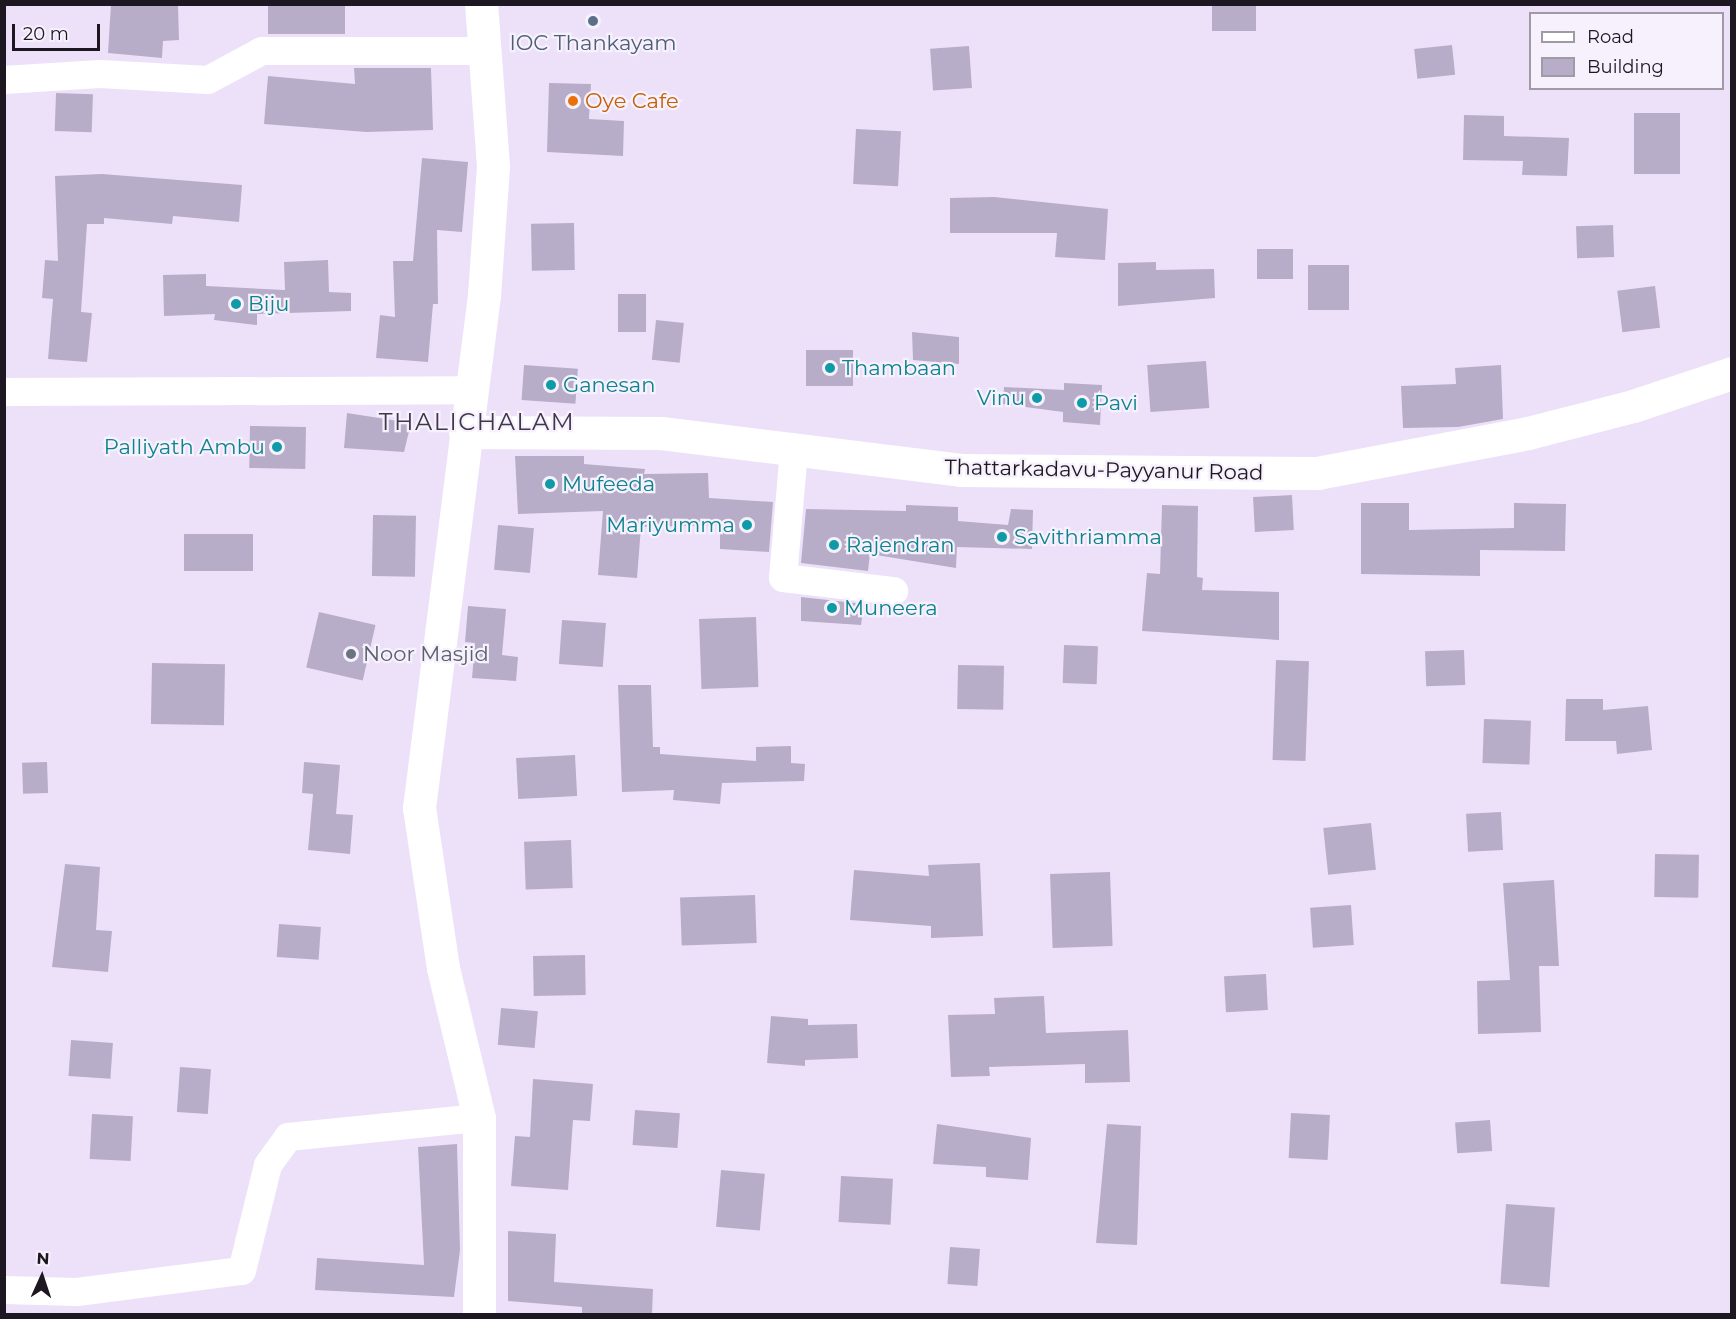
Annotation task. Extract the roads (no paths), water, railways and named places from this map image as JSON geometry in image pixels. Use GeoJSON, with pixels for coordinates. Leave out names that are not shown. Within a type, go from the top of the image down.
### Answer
{"type":"FeatureCollection","features":[{"type":"Feature","properties":{"kind":"main road"},"geometry":{"type":"LineString","coordinates":[[479,1314],[479,1118],[442,968],[419,808],[471,390],[493,166],[481,4]]}},
{"type":"Feature","properties":{"kind":"main road","name":"Thattarkadavu-Payyanur Road"},"geometry":{"type":"LineString","coordinates":[[465,432],[661,433],[961,470],[1317,473],[1528,433],[1633,406],[1731,373]]}},
{"type":"Feature","properties":{"kind":"street"},"geometry":{"type":"LineString","coordinates":[[4,80],[100,74],[208,80],[262,51],[486,51]]}},
{"type":"Feature","properties":{"kind":"street"},"geometry":{"type":"LineString","coordinates":[[4,392],[471,390]]}},
{"type":"Feature","properties":{"kind":"street"},"geometry":{"type":"LineString","coordinates":[[794,450],[783,578],[894,591]]}},
{"type":"Feature","properties":{"kind":"street"},"geometry":{"type":"LineString","coordinates":[[4,1290],[77,1292],[242,1271],[268,1165],[288,1137],[479,1118]]}},
{"type":"Feature","properties":{"kind":"place","name":"IOC Thankayam"},"geometry":{"type":"Point","coordinates":[593,21]}},
{"type":"Feature","properties":{"kind":"place","name":"Oye Cafe"},"geometry":{"type":"Point","coordinates":[573,101]}},
{"type":"Feature","properties":{"kind":"place","name":"Biju"},"geometry":{"type":"Point","coordinates":[236,304]}},
{"type":"Feature","properties":{"kind":"place","name":"Thambaan"},"geometry":{"type":"Point","coordinates":[830,368]}},
{"type":"Feature","properties":{"kind":"place","name":"Ganesan"},"geometry":{"type":"Point","coordinates":[551,385]}},
{"type":"Feature","properties":{"kind":"place","name":"Vinu"},"geometry":{"type":"Point","coordinates":[1037,398]}},
{"type":"Feature","properties":{"kind":"place","name":"Pavi"},"geometry":{"type":"Point","coordinates":[1082,403]}},
{"type":"Feature","properties":{"kind":"place","name":"Palliyath Ambu"},"geometry":{"type":"Point","coordinates":[277,447]}},
{"type":"Feature","properties":{"kind":"place","name":"Mufeeda"},"geometry":{"type":"Point","coordinates":[550,484]}},
{"type":"Feature","properties":{"kind":"place","name":"Mariyumma"},"geometry":{"type":"Point","coordinates":[747,525]}},
{"type":"Feature","properties":{"kind":"place","name":"Savithriamma"},"geometry":{"type":"Point","coordinates":[1002,537]}},
{"type":"Feature","properties":{"kind":"place","name":"Rajendran"},"geometry":{"type":"Point","coordinates":[834,545]}},
{"type":"Feature","properties":{"kind":"place","name":"Muneera"},"geometry":{"type":"Point","coordinates":[832,608]}},
{"type":"Feature","properties":{"kind":"place","name":"Noor Masjid"},"geometry":{"type":"Point","coordinates":[351,654]}},
{"type":"Feature","properties":{"kind":"district","name":"THALICHALAM"},"geometry":{"type":"Point","coordinates":[477,422]}}]}
